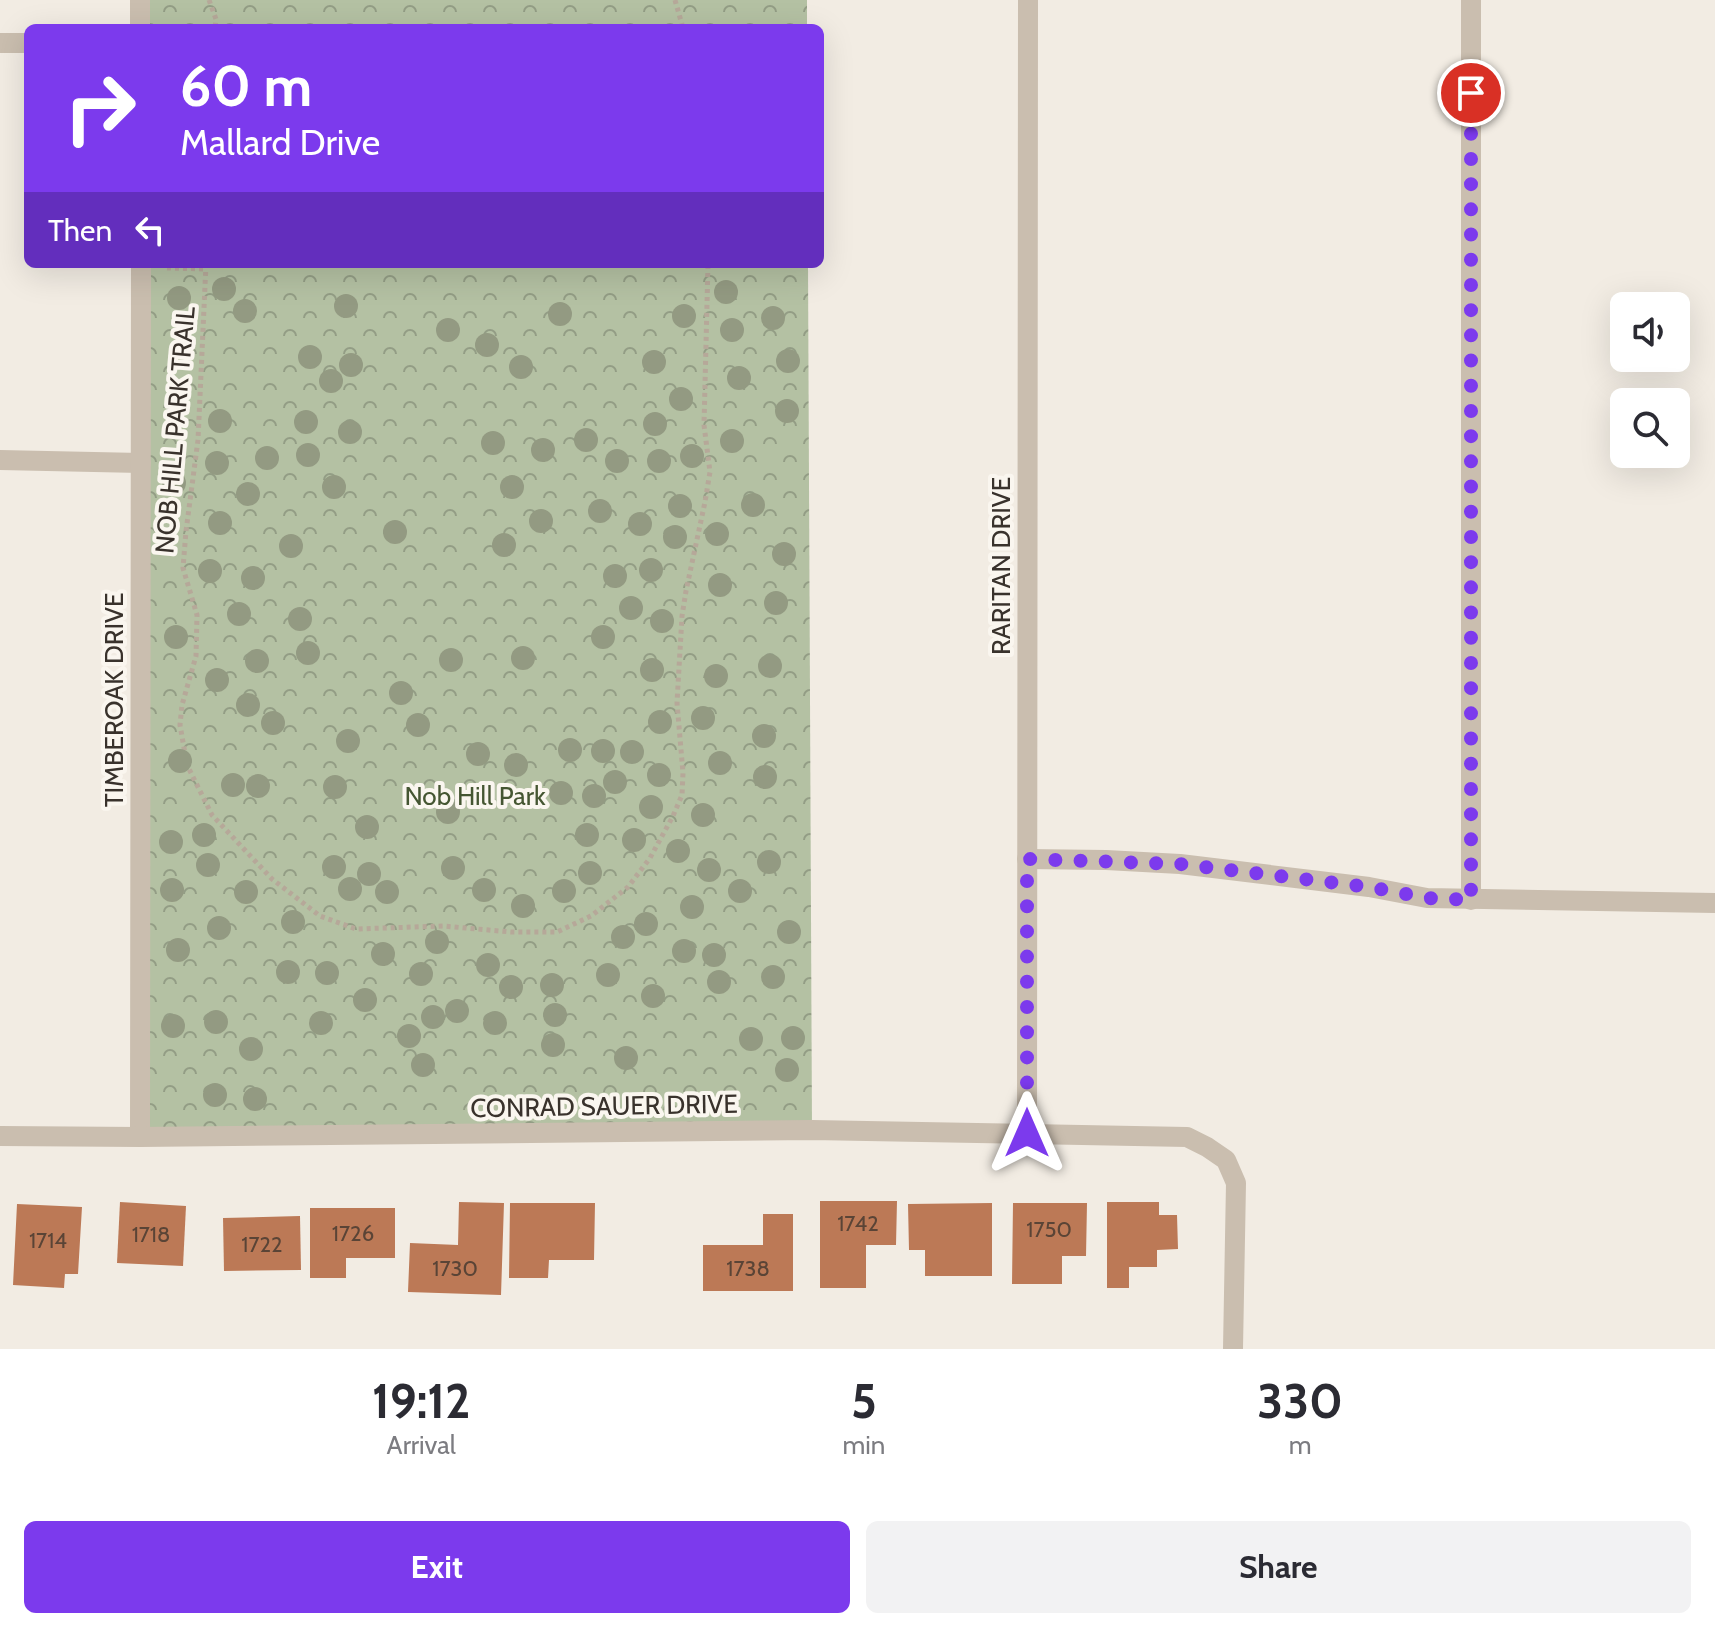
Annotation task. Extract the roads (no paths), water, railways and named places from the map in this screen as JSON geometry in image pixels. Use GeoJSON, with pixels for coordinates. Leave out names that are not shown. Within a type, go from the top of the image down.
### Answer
{"type":"FeatureCollection","features":[{"type":"Feature","properties":{"kind":"street"},"geometry":{"type":"LineString","coordinates":[[140,0],[140,24]]}},
{"type":"Feature","properties":{"kind":"street","name":"RARITAN DRIVE"},"geometry":{"type":"LineString","coordinates":[[1027,1133],[1028,0]]}},
{"type":"Feature","properties":{"kind":"street"},"geometry":{"type":"LineString","coordinates":[[1471,0],[1471,900]]}},
{"type":"Feature","properties":{"kind":"street"},"geometry":{"type":"LineString","coordinates":[[0,43],[24,43]]}},
{"type":"Feature","properties":{"kind":"street","name":"TIMBEROAK DRIVE"},"geometry":{"type":"LineString","coordinates":[[140,1137],[141,268]]}},
{"type":"Feature","properties":{"kind":"street"},"geometry":{"type":"LineString","coordinates":[[0,460],[141,463]]}},
{"type":"Feature","properties":{"kind":"street"},"geometry":{"type":"LineString","coordinates":[[1027,859],[1180,864],[1369,887],[1427,898],[1715,903]]}},
{"type":"Feature","properties":{"kind":"street","name":"CONRAD SAUER DRIVE"},"geometry":{"type":"LineString","coordinates":[[0,1136],[796,1130],[1187,1137],[1226,1160],[1236,1183],[1233,1349]]}},
{"type":"Feature","properties":{"kind":"park label","name":"Nob Hill Park"},"geometry":{"type":"Point","coordinates":[475,796]}}]}
